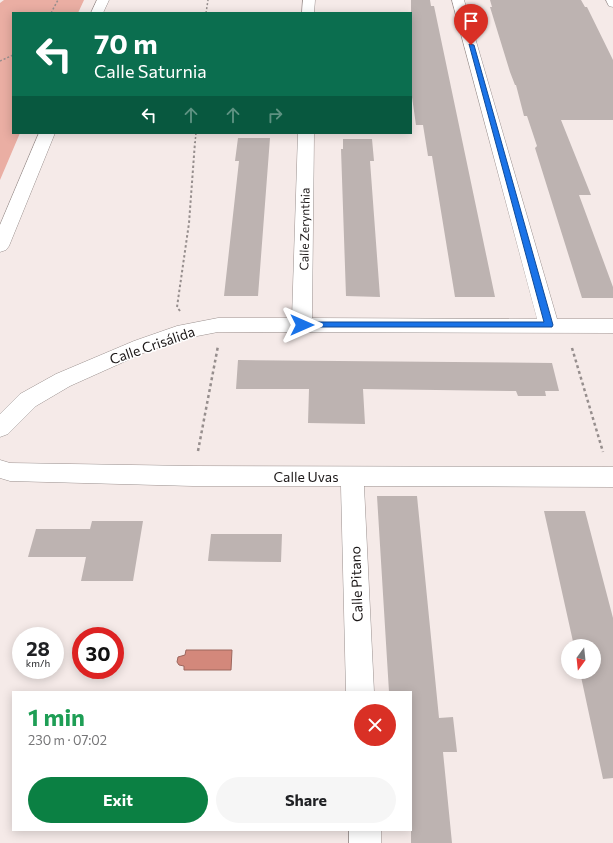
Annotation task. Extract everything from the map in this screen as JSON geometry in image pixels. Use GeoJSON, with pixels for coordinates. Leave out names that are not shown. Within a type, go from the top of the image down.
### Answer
{"type":"FeatureCollection","features":[{"type":"Feature","properties":{"kind":"street"},"geometry":{"type":"LineString","coordinates":[[97,12],[103,0]]}},
{"type":"Feature","properties":{"kind":"street"},"geometry":{"type":"LineString","coordinates":[[308,12],[309,0]]}},
{"type":"Feature","properties":{"kind":"street"},"geometry":{"type":"LineString","coordinates":[[458,0],[549,325]]}},
{"type":"Feature","properties":{"kind":"street"},"geometry":{"type":"LineString","coordinates":[[0,246],[47,134]]}},
{"type":"Feature","properties":{"kind":"street","name":"Calle Zerynthia"},"geometry":{"type":"LineString","coordinates":[[302,325],[306,134]]}},
{"type":"Feature","properties":{"kind":"street","name":"Calle Crisálida"},"geometry":{"type":"LineString","coordinates":[[0,428],[28,400],[70,377],[148,343],[184,331],[218,325],[613,326]]}},
{"type":"Feature","properties":{"kind":"street","name":"Calle Uvas"},"geometry":{"type":"LineString","coordinates":[[0,469],[10,472],[193,476],[612,477]]}},
{"type":"Feature","properties":{"kind":"street","name":"Calle Pitano"},"geometry":{"type":"LineString","coordinates":[[352,477],[360,691]]}},
{"type":"Feature","properties":{"kind":"street"},"geometry":{"type":"LineString","coordinates":[[365,831],[365,843]]}},
{"type":"Feature","properties":{"kind":"path"},"geometry":{"type":"LineString","coordinates":[[52,12],[58,0]]}},
{"type":"Feature","properties":{"kind":"path"},"geometry":{"type":"LineString","coordinates":[[206,12],[208,0]]}},
{"type":"Feature","properties":{"kind":"path"},"geometry":{"type":"LineString","coordinates":[[0,61],[12,55]]}},
{"type":"Feature","properties":{"kind":"path"},"geometry":{"type":"LineString","coordinates":[[183,315],[177,307],[189,223],[196,134]]}},
{"type":"Feature","properties":{"kind":"path"},"geometry":{"type":"LineString","coordinates":[[193,476],[220,340],[218,325]]}},
{"type":"Feature","properties":{"kind":"path"},"geometry":{"type":"LineString","coordinates":[[582,326],[589,342],[570,341],[612,477]]}},
{"type":"Feature","properties":{"kind":"shaded area"},"geometry":{"type":"Polygon","coordinates":[[[4,0],[84,0],[78,12],[12,12],[12,134],[20,134],[0,180],[0,3],[4,0]]]}},
{"type":"Feature","properties":{"kind":"shaded area"},"geometry":{"type":"Polygon","coordinates":[[[186,650],[232,650],[231,670],[184,670],[184,666],[179,665],[177,662],[178,657],[185,655],[186,650]]]}},
{"type":"Feature","properties":{"kind":"building"},"geometry":{"type":"Polygon","coordinates":[[[411,0],[430,0],[431,6],[434,6],[495,297],[455,297],[432,156],[428,156],[423,125],[416,125],[412,97],[411,0]]]}},
{"type":"Feature","properties":{"kind":"building"},"geometry":{"type":"Polygon","coordinates":[[[490,0],[581,0],[585,7],[587,7],[613,60],[613,120],[561,120],[591,195],[579,195],[613,287],[613,298],[582,298],[535,148],[537,146],[527,116],[524,116],[516,85],[510,72],[490,7],[492,7],[490,0]]]}},
{"type":"Feature","properties":{"kind":"building"},"geometry":{"type":"Polygon","coordinates":[[[238,138],[270,138],[258,296],[224,296],[239,161],[235,161],[238,138]]]}},
{"type":"Feature","properties":{"kind":"building"},"geometry":{"type":"Polygon","coordinates":[[[343,139],[372,139],[374,161],[370,161],[380,297],[346,296],[341,149],[343,149],[343,139]]]}},
{"type":"Feature","properties":{"kind":"building"},"geometry":{"type":"Polygon","coordinates":[[[238,360],[552,363],[559,391],[545,391],[546,396],[518,396],[516,391],[363,389],[365,424],[308,423],[309,389],[236,389],[238,360]]]}},
{"type":"Feature","properties":{"kind":"building"},"geometry":{"type":"Polygon","coordinates":[[[377,496],[417,496],[439,718],[453,717],[457,752],[443,752],[452,843],[411,843],[412,691],[389,691],[377,496]]]}},
{"type":"Feature","properties":{"kind":"building"},"geometry":{"type":"Polygon","coordinates":[[[544,511],[585,511],[613,618],[613,778],[603,779],[582,679],[601,679],[601,639],[572,639],[544,511]]]}},
{"type":"Feature","properties":{"kind":"building"},"geometry":{"type":"Polygon","coordinates":[[[92,521],[143,521],[133,581],[81,581],[86,557],[28,557],[36,529],[90,529],[92,521]]]}},
{"type":"Feature","properties":{"kind":"building"},"geometry":{"type":"Polygon","coordinates":[[[211,534],[282,534],[281,562],[208,561],[211,534]]]}},
{"type":"Feature","properties":{"kind":"route"},"geometry":{"type":"LineString","coordinates":[[302,325],[549,325],[471,45]]}}]}
